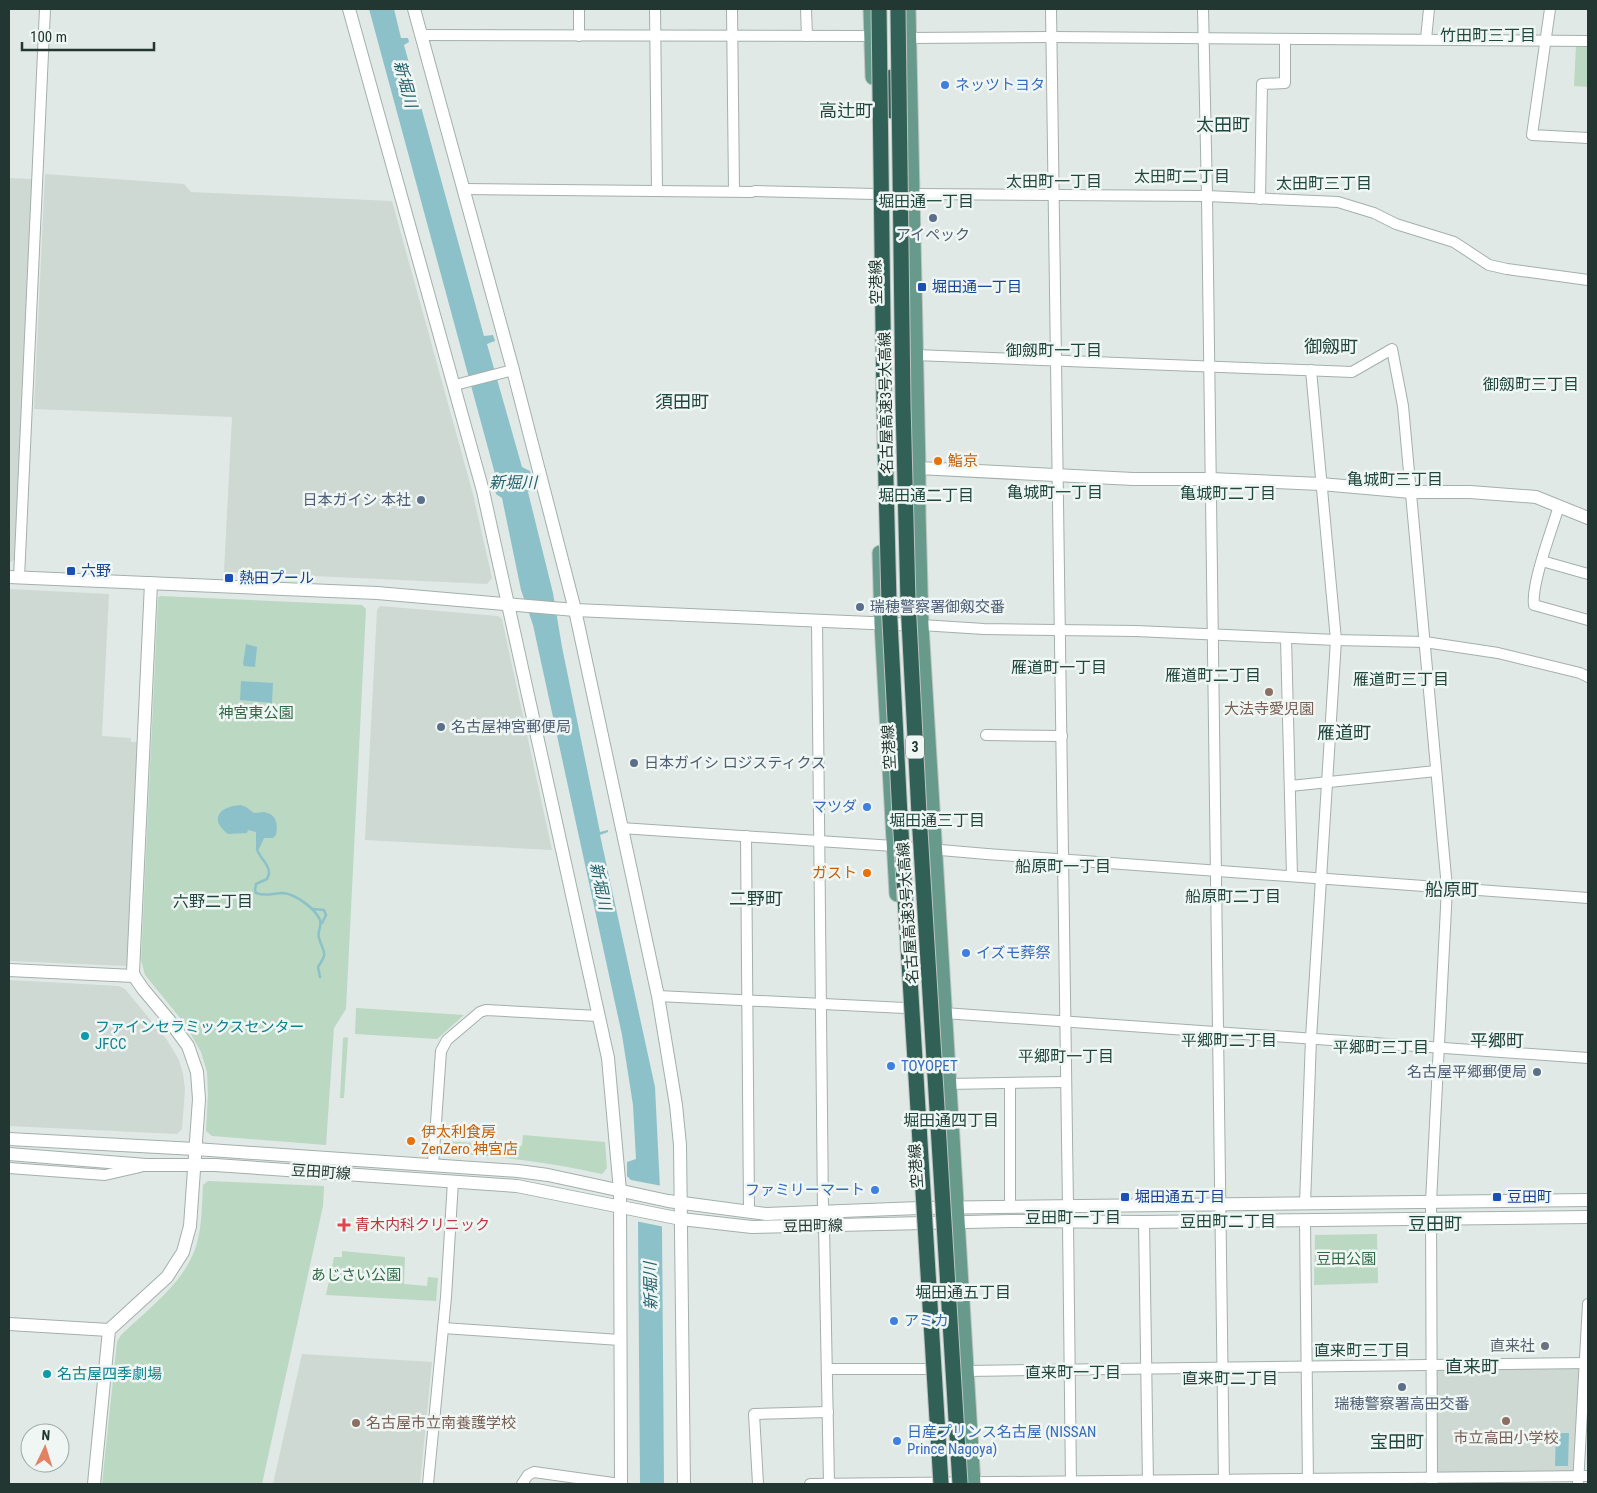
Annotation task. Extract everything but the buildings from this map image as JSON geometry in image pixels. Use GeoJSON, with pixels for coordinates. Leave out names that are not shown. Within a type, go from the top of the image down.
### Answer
{"type":"FeatureCollection","features":[{"type":"Feature","properties":{"kind":"highway","name":"名古屋高速3号大高線"},"geometry":{"type":"LineString","coordinates":[[880,9],[884,403],[889,592],[937,1484]]}},
{"type":"Feature","properties":{"kind":"highway","name":"名古屋高速3号大高線"},"geometry":{"type":"LineString","coordinates":[[899,9],[904,477],[908,601],[919,814],[969,1484]]}},
{"type":"Feature","properties":{"kind":"highway"},"geometry":{"type":"LineString","coordinates":[[899,9],[892,54],[898,520],[907,735],[919,814]]}},
{"type":"Feature","properties":{"kind":"highway"},"geometry":{"type":"LineString","coordinates":[[910,982],[919,1014],[922,1078],[939,1273],[951,1484]]}},
{"type":"Feature","properties":{"kind":"main road","name":"空港線"},"geometry":{"type":"LineString","coordinates":[[871,9],[876,194],[878,477],[882,624],[894,846],[920,1224],[927,1369],[937,1484]]}},
{"type":"Feature","properties":{"kind":"main road"},"geometry":{"type":"LineString","coordinates":[[908,9],[921,625],[967,1371],[969,1484]]}},
{"type":"Feature","properties":{"kind":"street"},"geometry":{"type":"LineString","coordinates":[[45,9],[14,578],[377,593],[570,610],[984,629],[1136,631],[1425,642],[1498,653],[1580,673],[1588,677]]}},
{"type":"Feature","properties":{"kind":"street"},"geometry":{"type":"LineString","coordinates":[[349,9],[459,384],[483,491],[513,605],[608,1058],[626,1192],[620,1340],[621,1484],[534,1472],[528,1475],[522,1484]]}},
{"type":"Feature","properties":{"kind":"street"},"geometry":{"type":"LineString","coordinates":[[414,9],[464,189],[570,610],[658,996],[676,1106],[680,1145],[684,1484]]}},
{"type":"Feature","properties":{"kind":"street"},"geometry":{"type":"LineString","coordinates":[[579,9],[579,36]]}},
{"type":"Feature","properties":{"kind":"street"},"geometry":{"type":"LineString","coordinates":[[655,9],[657,190]]}},
{"type":"Feature","properties":{"kind":"street"},"geometry":{"type":"LineString","coordinates":[[732,9],[734,191]]}},
{"type":"Feature","properties":{"kind":"street"},"geometry":{"type":"LineString","coordinates":[[806,9],[806,36]]}},
{"type":"Feature","properties":{"kind":"street"},"geometry":{"type":"LineString","coordinates":[[1051,9],[1068,1206]]}},
{"type":"Feature","properties":{"kind":"street"},"geometry":{"type":"LineString","coordinates":[[1203,9],[1224,1482]]}},
{"type":"Feature","properties":{"kind":"street"},"geometry":{"type":"LineString","coordinates":[[1426,39],[1429,9]]}},
{"type":"Feature","properties":{"kind":"street"},"geometry":{"type":"LineString","coordinates":[[1550,9],[1544,40],[1532,135],[1588,138]]}},
{"type":"Feature","properties":{"kind":"street"},"geometry":{"type":"LineString","coordinates":[[421,36],[872,36]]}},
{"type":"Feature","properties":{"kind":"street"},"geometry":{"type":"LineString","coordinates":[[908,38],[1052,37],[1588,41]]}},
{"type":"Feature","properties":{"kind":"street"},"geometry":{"type":"LineString","coordinates":[[1260,199],[1262,84],[1285,83],[1285,39]]}},
{"type":"Feature","properties":{"kind":"street"},"geometry":{"type":"LineString","coordinates":[[464,189],[876,194]]}},
{"type":"Feature","properties":{"kind":"street"},"geometry":{"type":"LineString","coordinates":[[912,194],[1207,196],[1338,202],[1374,213],[1396,224],[1454,242],[1489,265],[1588,280]]}},
{"type":"Feature","properties":{"kind":"street"},"geometry":{"type":"LineString","coordinates":[[915,355],[1056,362],[1352,372],[1392,349],[1403,406],[1447,888],[1431,1202],[1432,1481]]}},
{"type":"Feature","properties":{"kind":"street"},"geometry":{"type":"LineString","coordinates":[[1305,1204],[1311,1038],[1336,640],[1311,370]]}},
{"type":"Feature","properties":{"kind":"street"},"geometry":{"type":"LineString","coordinates":[[459,384],[509,371]]}},
{"type":"Feature","properties":{"kind":"street"},"geometry":{"type":"LineString","coordinates":[[918,468],[1133,479],[1211,479],[1322,484],[1411,492],[1470,492],[1536,496],[1588,518]]}},
{"type":"Feature","properties":{"kind":"street"},"geometry":{"type":"LineString","coordinates":[[1559,506],[1542,561],[1533,597],[1534,605],[1588,620]]}},
{"type":"Feature","properties":{"kind":"street"},"geometry":{"type":"LineString","coordinates":[[1542,561],[1588,574]]}},
{"type":"Feature","properties":{"kind":"street"},"geometry":{"type":"LineString","coordinates":[[94,1484],[109,1330],[167,1277],[183,1252],[190,1226],[199,1099],[197,1072],[188,1046],[134,976],[133,966],[151,583]]}},
{"type":"Feature","properties":{"kind":"street"},"geometry":{"type":"LineString","coordinates":[[817,620],[823,1212]]}},
{"type":"Feature","properties":{"kind":"street"},"geometry":{"type":"LineString","coordinates":[[1286,638],[1292,876]]}},
{"type":"Feature","properties":{"kind":"street"},"geometry":{"type":"LineString","coordinates":[[986,735],[1062,736]]}},
{"type":"Feature","properties":{"kind":"street"},"geometry":{"type":"LineString","coordinates":[[1290,786],[1436,771]]}},
{"type":"Feature","properties":{"kind":"street"},"geometry":{"type":"LineString","coordinates":[[621,828],[894,846],[1588,898]]}},
{"type":"Feature","properties":{"kind":"street"},"geometry":{"type":"LineString","coordinates":[[746,836],[749,1212]]}},
{"type":"Feature","properties":{"kind":"street"},"geometry":{"type":"LineString","coordinates":[[9,970],[134,976]]}},
{"type":"Feature","properties":{"kind":"street"},"geometry":{"type":"LineString","coordinates":[[658,996],[905,1008]]}},
{"type":"Feature","properties":{"kind":"street"},"geometry":{"type":"LineString","coordinates":[[433,1165],[441,1051],[447,1040],[480,1012],[486,1010],[598,1016]]}},
{"type":"Feature","properties":{"kind":"street"},"geometry":{"type":"LineString","coordinates":[[944,1013],[1588,1058]]}},
{"type":"Feature","properties":{"kind":"street"},"geometry":{"type":"LineString","coordinates":[[948,1084],[1066,1082]]}},
{"type":"Feature","properties":{"kind":"street"},"geometry":{"type":"LineString","coordinates":[[1010,1084],[1010,1207]]}},
{"type":"Feature","properties":{"kind":"street","name":"豆田町線"},"geometry":{"type":"LineString","coordinates":[[9,1139],[195,1149],[518,1171],[548,1175],[681,1204],[749,1212],[823,1212],[919,1208],[958,1215]]}},
{"type":"Feature","properties":{"kind":"street","name":"豆田町線"},"geometry":{"type":"LineString","coordinates":[[9,1154],[146,1165],[215,1165],[517,1186],[668,1217],[752,1227],[920,1224],[958,1215]]}},
{"type":"Feature","properties":{"kind":"street"},"geometry":{"type":"LineString","coordinates":[[9,1168],[100,1175],[146,1165]]}},
{"type":"Feature","properties":{"kind":"street"},"geometry":{"type":"LineString","coordinates":[[428,1484],[443,1328],[453,1181]]}},
{"type":"Feature","properties":{"kind":"street"},"geometry":{"type":"LineString","coordinates":[[958,1215],[1010,1207],[1588,1200]]}},
{"type":"Feature","properties":{"kind":"street"},"geometry":{"type":"LineString","coordinates":[[958,1215],[1010,1221],[1068,1222],[1588,1217]]}},
{"type":"Feature","properties":{"kind":"street"},"geometry":{"type":"LineString","coordinates":[[1305,1221],[1308,1482]]}},
{"type":"Feature","properties":{"kind":"street"},"geometry":{"type":"LineString","coordinates":[[1068,1222],[1071,1483]]}},
{"type":"Feature","properties":{"kind":"street"},"geometry":{"type":"LineString","coordinates":[[1144,1222],[1148,1483]]}},
{"type":"Feature","properties":{"kind":"street"},"geometry":{"type":"LineString","coordinates":[[824,1226],[829,1483]]}},
{"type":"Feature","properties":{"kind":"street"},"geometry":{"type":"LineString","coordinates":[[810,1484],[1308,1482],[1582,1478],[1588,1304]]}},
{"type":"Feature","properties":{"kind":"street"},"geometry":{"type":"LineString","coordinates":[[9,1324],[109,1330]]}},
{"type":"Feature","properties":{"kind":"street"},"geometry":{"type":"LineString","coordinates":[[443,1328],[620,1340]]}},
{"type":"Feature","properties":{"kind":"street"},"geometry":{"type":"LineString","coordinates":[[967,1371],[1587,1363]]}},
{"type":"Feature","properties":{"kind":"street"},"geometry":{"type":"LineString","coordinates":[[827,1369],[927,1369]]}},
{"type":"Feature","properties":{"kind":"street"},"geometry":{"type":"LineString","coordinates":[[758,1484],[754,1414],[828,1412]]}},
{"type":"Feature","properties":{"kind":"shaded area"},"geometry":{"type":"Polygon","coordinates":[[[45,174],[184,184],[191,192],[392,201],[473,494],[492,578],[487,584],[224,572],[232,417],[34,409],[45,174]]]}},
{"type":"Feature","properties":{"kind":"shaded area"},"geometry":{"type":"Polygon","coordinates":[[[9,178],[32,179],[14,560],[11,562],[9,562],[9,178]]]}},
{"type":"Feature","properties":{"kind":"shaded area"},"geometry":{"type":"Polygon","coordinates":[[[9,589],[109,594],[102,736],[131,738],[131,742],[137,742],[127,966],[9,961],[9,589]]]}},
{"type":"Feature","properties":{"kind":"shaded area"},"geometry":{"type":"Polygon","coordinates":[[[380,606],[498,616],[502,619],[552,850],[365,840],[377,610],[380,606]]]}},
{"type":"Feature","properties":{"kind":"shaded area"},"geometry":{"type":"Polygon","coordinates":[[[9,980],[119,986],[125,989],[167,1040],[179,1060],[185,1089],[182,1129],[177,1134],[9,1126],[9,980]]]}},
{"type":"Feature","properties":{"kind":"shaded area","name":"名古屋市立南養護学校"},"geometry":{"type":"Polygon","coordinates":[[[302,1354],[432,1362],[420,1484],[273,1484],[302,1354]]]}},
{"type":"Feature","properties":{"kind":"shaded area","name":"市立高田小学校"},"geometry":{"type":"Polygon","coordinates":[[[1580,1368],[1574,1473],[1436,1476],[1436,1369],[1580,1368]]]}},
{"type":"Feature","properties":{"kind":"green space"},"geometry":{"type":"Polygon","coordinates":[[[1576,45],[1588,45],[1588,87],[1574,86],[1576,45]]]}},
{"type":"Feature","properties":{"kind":"green space","name":"神宮東公園"},"geometry":{"type":"Polygon","coordinates":[[[160,596],[362,605],[366,609],[346,1009],[334,1028],[326,1145],[212,1136],[206,1131],[207,1072],[201,1052],[185,1024],[145,975],[141,960],[158,598],[160,596]]]}},
{"type":"Feature","properties":{"kind":"green space"},"geometry":{"type":"Polygon","coordinates":[[[356,1008],[464,1015],[437,1039],[355,1034],[356,1008]]]}},
{"type":"Feature","properties":{"kind":"green space"},"geometry":{"type":"Polygon","coordinates":[[[347,1037],[344,1098],[340,1098],[343,1038],[347,1037]]]}},
{"type":"Feature","properties":{"kind":"green space"},"geometry":{"type":"Polygon","coordinates":[[[523,1135],[605,1142],[607,1168],[602,1174],[523,1160],[444,1153],[442,1149],[442,1141],[522,1146],[523,1135]]]}},
{"type":"Feature","properties":{"kind":"green space"},"geometry":{"type":"Polygon","coordinates":[[[208,1181],[324,1186],[323,1206],[262,1484],[102,1484],[117,1342],[121,1335],[176,1282],[192,1257],[199,1236],[203,1185],[208,1181]]]}},
{"type":"Feature","properties":{"kind":"green space","name":"豆田公園"},"geometry":{"type":"Polygon","coordinates":[[[1377,1234],[1378,1283],[1314,1285],[1315,1235],[1377,1234]]]}},
{"type":"Feature","properties":{"kind":"green space","name":"あじさい公園"},"geometry":{"type":"Polygon","coordinates":[[[342,1251],[405,1257],[404,1284],[427,1286],[428,1277],[438,1278],[436,1301],[326,1295],[334,1257],[342,1257],[342,1251]]]}},
{"type":"Feature","properties":{"kind":"water","name":"新堀川"},"geometry":{"type":"Polygon","coordinates":[[[369,9],[394,9],[401,38],[408,38],[409,42],[404,45],[484,336],[493,335],[495,341],[487,344],[522,467],[530,471],[533,484],[528,492],[553,593],[562,647],[600,832],[608,830],[608,832],[600,835],[655,1087],[662,1229],[664,1484],[640,1484],[638,1221],[632,1181],[627,1176],[627,1162],[636,1159],[633,1105],[622,1035],[533,625],[521,590],[502,498],[496,494],[493,480],[495,474],[369,9]]]}},
{"type":"Feature","properties":{"kind":"water"},"geometry":{"type":"Polygon","coordinates":[[[246,644],[257,647],[255,667],[244,666],[243,664],[246,644]]]}},
{"type":"Feature","properties":{"kind":"water"},"geometry":{"type":"Polygon","coordinates":[[[241,681],[273,683],[272,703],[240,700],[241,681]]]}},
{"type":"Feature","properties":{"kind":"water"},"geometry":{"type":"Polygon","coordinates":[[[241,805],[254,813],[264,812],[275,818],[276,835],[273,838],[264,838],[259,849],[256,849],[256,832],[248,830],[247,833],[228,834],[219,823],[219,814],[222,811],[241,805]]]}},
{"type":"Feature","properties":{"kind":"water"},"geometry":{"type":"Polygon","coordinates":[[[1556,1433],[1569,1433],[1568,1466],[1555,1466],[1556,1433]]]}},
{"type":"Feature","properties":{"kind":"pier"},"geometry":{"type":"Polygon","coordinates":[[[631,1180],[662,1186],[665,1227],[635,1221],[631,1180]]]}},
{"type":"Feature","properties":{"kind":"waterway"},"geometry":{"type":"LineString","coordinates":[[257,849],[268,867],[269,875],[267,879],[256,884],[256,893],[266,895],[283,893],[293,896],[309,906],[320,920],[319,936],[324,952],[318,967],[320,977]]}},
{"type":"Feature","properties":{"kind":"waterway"},"geometry":{"type":"LineString","coordinates":[[313,909],[324,910],[326,915],[322,923]]}},
{"type":"Feature","properties":{"kind":"place","name":"ネッツトヨタ"},"geometry":{"type":"Point","coordinates":[945,85]}},
{"type":"Feature","properties":{"kind":"place","name":"アイペック"},"geometry":{"type":"Point","coordinates":[933,218]}},
{"type":"Feature","properties":{"kind":"place","name":"堀田通一丁目"},"geometry":{"type":"Point","coordinates":[922,287]}},
{"type":"Feature","properties":{"kind":"place","name":"鮨京"},"geometry":{"type":"Point","coordinates":[938,461]}},
{"type":"Feature","properties":{"kind":"place","name":"日本ガイシ 本社"},"geometry":{"type":"Point","coordinates":[421,500]}},
{"type":"Feature","properties":{"kind":"place","name":"六野"},"geometry":{"type":"Point","coordinates":[71,571]}},
{"type":"Feature","properties":{"kind":"place","name":"熱田プール"},"geometry":{"type":"Point","coordinates":[229,578]}},
{"type":"Feature","properties":{"kind":"place","name":"瑞穂警察署御剱交番"},"geometry":{"type":"Point","coordinates":[860,607]}},
{"type":"Feature","properties":{"kind":"place","name":"大法寺愛児園"},"geometry":{"type":"Point","coordinates":[1269,692]}},
{"type":"Feature","properties":{"kind":"place","name":"名古屋神宮郵便局"},"geometry":{"type":"Point","coordinates":[441,727]}},
{"type":"Feature","properties":{"kind":"place","name":"日本ガイシ ロジスティクス"},"geometry":{"type":"Point","coordinates":[634,763]}},
{"type":"Feature","properties":{"kind":"place","name":"マツダ"},"geometry":{"type":"Point","coordinates":[867,807]}},
{"type":"Feature","properties":{"kind":"place","name":"ガスト"},"geometry":{"type":"Point","coordinates":[867,873]}},
{"type":"Feature","properties":{"kind":"place","name":"イズモ葬祭"},"geometry":{"type":"Point","coordinates":[966,953]}},
{"type":"Feature","properties":{"kind":"place","name":"ファインセラミックスセンター JFCC"},"geometry":{"type":"Point","coordinates":[85,1036]}},
{"type":"Feature","properties":{"kind":"place","name":"TOYOPET"},"geometry":{"type":"Point","coordinates":[891,1066]}},
{"type":"Feature","properties":{"kind":"place","name":"名古屋平郷郵便局"},"geometry":{"type":"Point","coordinates":[1537,1072]}},
{"type":"Feature","properties":{"kind":"place","name":"伊太利食房 ZenZero 神宮店"},"geometry":{"type":"Point","coordinates":[411,1141]}},
{"type":"Feature","properties":{"kind":"place","name":"ファミリーマート"},"geometry":{"type":"Point","coordinates":[875,1190]}},
{"type":"Feature","properties":{"kind":"place","name":"堀田通五丁目"},"geometry":{"type":"Point","coordinates":[1125,1197]}},
{"type":"Feature","properties":{"kind":"place","name":"豆田町"},"geometry":{"type":"Point","coordinates":[1497,1197]}},
{"type":"Feature","properties":{"kind":"place","name":"青木内科クリニック"},"geometry":{"type":"Point","coordinates":[344,1225]}},
{"type":"Feature","properties":{"kind":"place","name":"アミカ"},"geometry":{"type":"Point","coordinates":[894,1321]}},
{"type":"Feature","properties":{"kind":"place","name":"直来社"},"geometry":{"type":"Point","coordinates":[1545,1346]}},
{"type":"Feature","properties":{"kind":"place","name":"名古屋四季劇場"},"geometry":{"type":"Point","coordinates":[47,1374]}},
{"type":"Feature","properties":{"kind":"place","name":"瑞穂警察署高田交番"},"geometry":{"type":"Point","coordinates":[1402,1387]}},
{"type":"Feature","properties":{"kind":"place","name":"市立高田小学校"},"geometry":{"type":"Point","coordinates":[1506,1421]}},
{"type":"Feature","properties":{"kind":"place","name":"名古屋市立南養護学校"},"geometry":{"type":"Point","coordinates":[356,1423]}},
{"type":"Feature","properties":{"kind":"place","name":"日産プリンス名古屋 (NISSAN Prince Nagoya)"},"geometry":{"type":"Point","coordinates":[897,1441]}},
{"type":"Feature","properties":{"kind":"district","name":"竹田町三丁目"},"geometry":{"type":"Point","coordinates":[1488,35]}},
{"type":"Feature","properties":{"kind":"district","name":"高辻町"},"geometry":{"type":"Point","coordinates":[846,111]}},
{"type":"Feature","properties":{"kind":"district","name":"太田町"},"geometry":{"type":"Point","coordinates":[1223,125]}},
{"type":"Feature","properties":{"kind":"district","name":"太田町二丁目"},"geometry":{"type":"Point","coordinates":[1182,176]}},
{"type":"Feature","properties":{"kind":"district","name":"太田町一丁目"},"geometry":{"type":"Point","coordinates":[1054,181]}},
{"type":"Feature","properties":{"kind":"district","name":"太田町三丁目"},"geometry":{"type":"Point","coordinates":[1324,183]}},
{"type":"Feature","properties":{"kind":"district","name":"堀田通一丁目"},"geometry":{"type":"Point","coordinates":[926,201]}},
{"type":"Feature","properties":{"kind":"district","name":"御劔町"},"geometry":{"type":"Point","coordinates":[1331,347]}},
{"type":"Feature","properties":{"kind":"district","name":"御劔町一丁目"},"geometry":{"type":"Point","coordinates":[1054,350]}},
{"type":"Feature","properties":{"kind":"district","name":"御劔町三丁目"},"geometry":{"type":"Point","coordinates":[1531,384]}},
{"type":"Feature","properties":{"kind":"district","name":"須田町"},"geometry":{"type":"Point","coordinates":[682,402]}},
{"type":"Feature","properties":{"kind":"district","name":"亀城町三丁目"},"geometry":{"type":"Point","coordinates":[1395,479]}},
{"type":"Feature","properties":{"kind":"district","name":"亀城町一丁目"},"geometry":{"type":"Point","coordinates":[1055,492]}},
{"type":"Feature","properties":{"kind":"district","name":"亀城町二丁目"},"geometry":{"type":"Point","coordinates":[1228,493]}},
{"type":"Feature","properties":{"kind":"district","name":"堀田通二丁目"},"geometry":{"type":"Point","coordinates":[926,495]}},
{"type":"Feature","properties":{"kind":"district","name":"雁道町一丁目"},"geometry":{"type":"Point","coordinates":[1059,667]}},
{"type":"Feature","properties":{"kind":"district","name":"雁道町二丁目"},"geometry":{"type":"Point","coordinates":[1213,675]}},
{"type":"Feature","properties":{"kind":"district","name":"雁道町三丁目"},"geometry":{"type":"Point","coordinates":[1401,679]}},
{"type":"Feature","properties":{"kind":"district","name":"雁道町"},"geometry":{"type":"Point","coordinates":[1344,733]}},
{"type":"Feature","properties":{"kind":"district","name":"堀田通三丁目"},"geometry":{"type":"Point","coordinates":[937,820]}},
{"type":"Feature","properties":{"kind":"district","name":"船原町一丁目"},"geometry":{"type":"Point","coordinates":[1063,866]}},
{"type":"Feature","properties":{"kind":"district","name":"船原町"},"geometry":{"type":"Point","coordinates":[1452,890]}},
{"type":"Feature","properties":{"kind":"district","name":"船原町二丁目"},"geometry":{"type":"Point","coordinates":[1233,896]}},
{"type":"Feature","properties":{"kind":"district","name":"二野町"},"geometry":{"type":"Point","coordinates":[756,899]}},
{"type":"Feature","properties":{"kind":"district","name":"六野二丁目"},"geometry":{"type":"Point","coordinates":[213,901]}},
{"type":"Feature","properties":{"kind":"district","name":"平郷町二丁目"},"geometry":{"type":"Point","coordinates":[1229,1040]}},
{"type":"Feature","properties":{"kind":"district","name":"平郷町"},"geometry":{"type":"Point","coordinates":[1497,1041]}},
{"type":"Feature","properties":{"kind":"district","name":"平郷町三丁目"},"geometry":{"type":"Point","coordinates":[1381,1047]}},
{"type":"Feature","properties":{"kind":"district","name":"平郷町一丁目"},"geometry":{"type":"Point","coordinates":[1066,1056]}},
{"type":"Feature","properties":{"kind":"district","name":"堀田通四丁目"},"geometry":{"type":"Point","coordinates":[951,1120]}},
{"type":"Feature","properties":{"kind":"district","name":"豆田町一丁目"},"geometry":{"type":"Point","coordinates":[1073,1217]}},
{"type":"Feature","properties":{"kind":"district","name":"豆田町二丁目"},"geometry":{"type":"Point","coordinates":[1228,1221]}},
{"type":"Feature","properties":{"kind":"district","name":"豆田町"},"geometry":{"type":"Point","coordinates":[1435,1224]}},
{"type":"Feature","properties":{"kind":"district","name":"堀田通五丁目"},"geometry":{"type":"Point","coordinates":[963,1292]}},
{"type":"Feature","properties":{"kind":"district","name":"直来町三丁目"},"geometry":{"type":"Point","coordinates":[1362,1350]}},
{"type":"Feature","properties":{"kind":"district","name":"直来町"},"geometry":{"type":"Point","coordinates":[1472,1367]}},
{"type":"Feature","properties":{"kind":"district","name":"直来町一丁目"},"geometry":{"type":"Point","coordinates":[1073,1372]}},
{"type":"Feature","properties":{"kind":"district","name":"直来町二丁目"},"geometry":{"type":"Point","coordinates":[1230,1378]}},
{"type":"Feature","properties":{"kind":"district","name":"宝田町"},"geometry":{"type":"Point","coordinates":[1397,1442]}}]}
